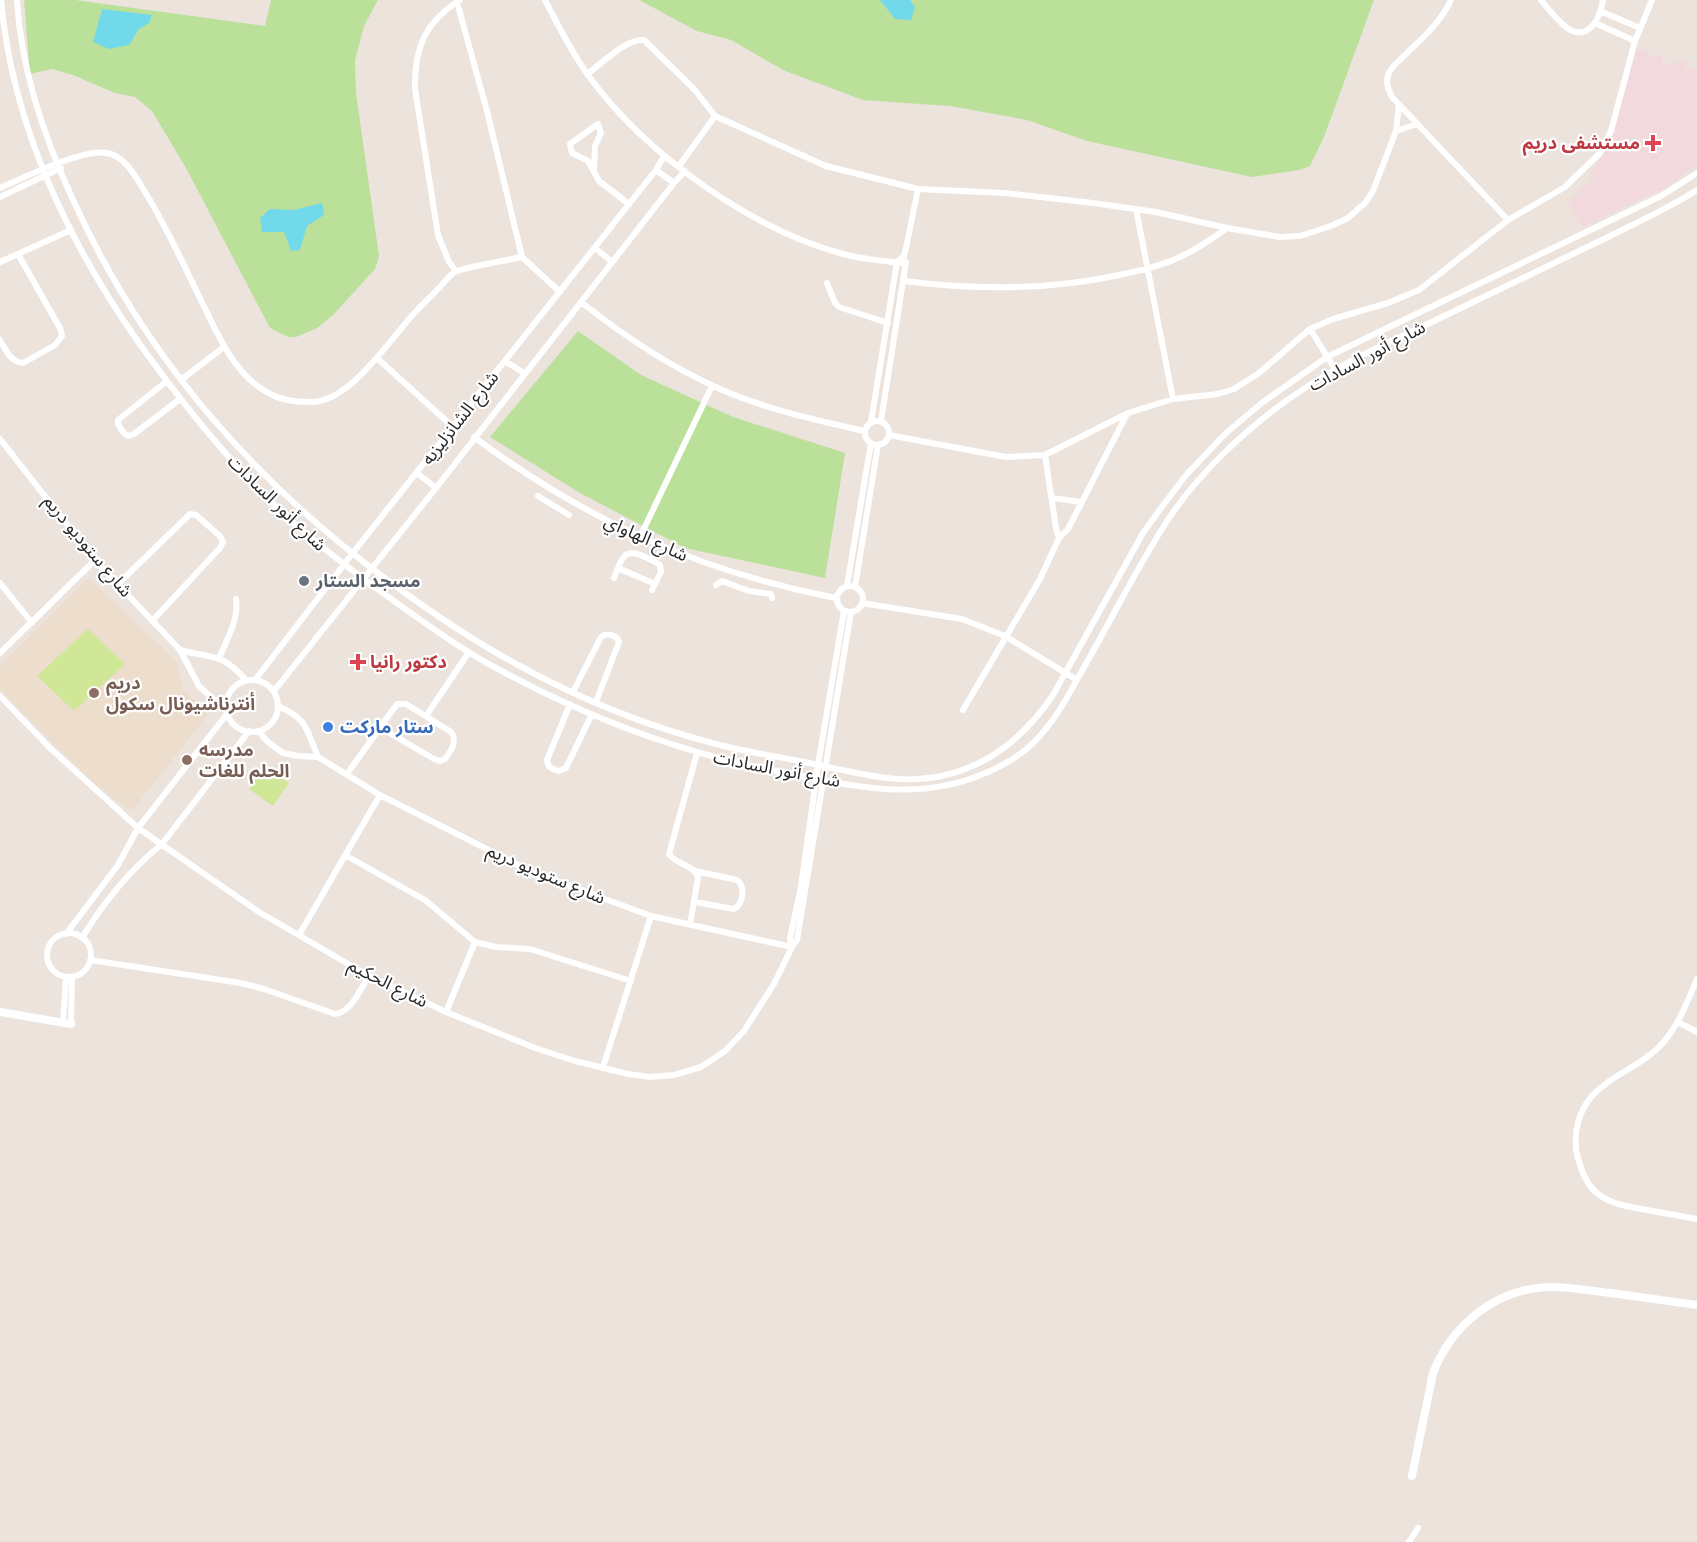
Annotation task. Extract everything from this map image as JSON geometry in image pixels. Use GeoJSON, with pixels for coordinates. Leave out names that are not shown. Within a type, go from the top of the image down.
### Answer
{"type":"FeatureCollection","features":[{"type":"Feature","properties":{"kind":"street","name":"شارع أنور السادات"},"geometry":{"type":"LineString","coordinates":[[1,0],[3,23],[16,84],[42,170],[71,230],[102,286],[166,381],[203,428],[264,494],[304,531],[344,565],[495,668],[632,732],[733,762],[895,791],[940,789],[960,783],[997,768],[1021,754],[1034,743],[1048,727],[1077,680],[1163,527],[1190,489],[1253,427],[1306,387],[1335,369],[1584,249],[1697,190]]}},
{"type":"Feature","properties":{"kind":"street","name":"شارع أنور السادات"},"geometry":{"type":"LineString","coordinates":[[17,0],[20,34],[30,84],[58,167],[110,276],[181,380],[222,431],[294,505],[352,554],[465,635],[523,668],[573,692],[656,725],[715,744],[887,778],[924,778],[952,773],[976,765],[1001,750],[1032,724],[1066,674],[1143,533],[1187,474],[1227,433],[1263,402],[1327,357],[1661,196],[1697,173]]}},
{"type":"Feature","properties":{"kind":"street"},"geometry":{"type":"LineString","coordinates":[[545,0],[587,74],[612,105],[664,156],[762,222],[818,246],[848,255],[906,264]]}},
{"type":"Feature","properties":{"kind":"street"},"geometry":{"type":"LineString","coordinates":[[1451,0],[1447,9],[1424,37],[1389,71],[1388,89],[1399,105],[1508,220]]}},
{"type":"Feature","properties":{"kind":"street"},"geometry":{"type":"LineString","coordinates":[[1541,0],[1571,31],[1578,33],[1584,32],[1595,23],[1603,0]]}},
{"type":"Feature","properties":{"kind":"street"},"geometry":{"type":"LineString","coordinates":[[889,435],[1006,457],[1045,455],[1128,413],[1173,399],[1218,394],[1234,389],[1259,373],[1310,329],[1419,290],[1508,220],[1565,187],[1600,153],[1611,131],[1635,41],[1652,0]]}},
{"type":"Feature","properties":{"kind":"street"},"geometry":{"type":"LineString","coordinates":[[456,271],[449,262],[438,235],[415,89],[415,69],[418,50],[433,22],[442,12],[458,1],[522,258],[560,292]]}},
{"type":"Feature","properties":{"kind":"street"},"geometry":{"type":"LineString","coordinates":[[1600,11],[1640,28]]}},
{"type":"Feature","properties":{"kind":"street"},"geometry":{"type":"LineString","coordinates":[[1595,23],[1635,41]]}},
{"type":"Feature","properties":{"kind":"street"},"geometry":{"type":"LineString","coordinates":[[587,74],[627,44],[638,39],[644,40],[695,90],[715,116],[826,166],[918,189],[1034,196],[1136,209],[1280,237],[1300,236],[1331,226],[1348,218],[1366,202],[1373,191],[1396,131],[1399,105]]}},
{"type":"Feature","properties":{"kind":"street"},"geometry":{"type":"LineString","coordinates":[[679,166],[715,116]]}},
{"type":"Feature","properties":{"kind":"street"},"geometry":{"type":"LineString","coordinates":[[594,170],[595,146],[602,130],[597,124],[570,144],[570,148],[572,153],[588,161],[599,181],[628,204]]}},
{"type":"Feature","properties":{"kind":"street"},"geometry":{"type":"LineString","coordinates":[[1396,131],[1417,124]]}},
{"type":"Feature","properties":{"kind":"street"},"geometry":{"type":"LineString","coordinates":[[0,197],[45,177],[70,160],[90,154],[110,154],[130,167],[158,215],[224,346],[249,379],[261,389],[275,396],[312,403],[323,401],[340,393],[378,358],[406,322],[456,271],[522,258]]}},
{"type":"Feature","properties":{"kind":"street","name":"شارع الشانزليزيه"},"geometry":{"type":"LineString","coordinates":[[255,680],[352,554],[657,170],[664,156]]}},
{"type":"Feature","properties":{"kind":"street"},"geometry":{"type":"LineString","coordinates":[[0,188],[42,170],[58,167]]}},
{"type":"Feature","properties":{"kind":"street"},"geometry":{"type":"LineString","coordinates":[[657,170],[674,183]]}},
{"type":"Feature","properties":{"kind":"street","name":"شارع الشانزليزيه"},"geometry":{"type":"LineString","coordinates":[[274,692],[436,488],[611,261],[685,171]]}},
{"type":"Feature","properties":{"kind":"street"},"geometry":{"type":"LineString","coordinates":[[881,421],[904,281],[906,264],[904,256],[918,189]]}},
{"type":"Feature","properties":{"kind":"street"},"geometry":{"type":"LineString","coordinates":[[1136,209],[1173,399]]}},
{"type":"Feature","properties":{"kind":"street"},"geometry":{"type":"LineString","coordinates":[[904,281],[997,289],[1098,280],[1147,269],[1178,258],[1227,228]]}},
{"type":"Feature","properties":{"kind":"street"},"geometry":{"type":"LineString","coordinates":[[0,262],[71,230]]}},
{"type":"Feature","properties":{"kind":"street"},"geometry":{"type":"LineString","coordinates":[[595,248],[611,261]]}},
{"type":"Feature","properties":{"kind":"street"},"geometry":{"type":"LineString","coordinates":[[0,340],[11,358],[18,363],[23,363],[55,345],[62,336],[60,328],[18,254]]}},
{"type":"Feature","properties":{"kind":"street"},"geometry":{"type":"LineString","coordinates":[[864,431],[871,422],[897,262],[904,256]]}},
{"type":"Feature","properties":{"kind":"street"},"geometry":{"type":"LineString","coordinates":[[827,283],[839,307],[888,323]]}},
{"type":"Feature","properties":{"kind":"street"},"geometry":{"type":"LineString","coordinates":[[581,302],[610,326],[658,357],[712,386],[808,418],[864,431]]}},
{"type":"Feature","properties":{"kind":"street"},"geometry":{"type":"LineString","coordinates":[[1310,329],[1335,369]]}},
{"type":"Feature","properties":{"kind":"street"},"geometry":{"type":"LineString","coordinates":[[181,380],[224,346]]}},
{"type":"Feature","properties":{"kind":"street"},"geometry":{"type":"LineString","coordinates":[[378,358],[453,427]]}},
{"type":"Feature","properties":{"kind":"street"},"geometry":{"type":"LineString","coordinates":[[505,361],[524,373]]}},
{"type":"Feature","properties":{"kind":"street"},"geometry":{"type":"LineString","coordinates":[[166,381],[118,420],[124,433],[128,436],[134,434],[180,399]]}},
{"type":"Feature","properties":{"kind":"street"},"geometry":{"type":"LineString","coordinates":[[640,537],[712,386]]}},
{"type":"Feature","properties":{"kind":"street"},"geometry":{"type":"LineString","coordinates":[[963,710],[1040,579],[1059,538],[1068,529],[1128,413]]}},
{"type":"Feature","properties":{"kind":"street"},"geometry":{"type":"LineString","coordinates":[[864,431],[866,438],[874,444],[885,442],[889,435],[887,425],[881,421],[871,422]]}},
{"type":"Feature","properties":{"kind":"street","name":"شارع الهاواي"},"geometry":{"type":"LineString","coordinates":[[474,437],[565,499],[651,542],[742,575],[836,598]]}},
{"type":"Feature","properties":{"kind":"street","name":"شارع ستوديو دريم"},"geometry":{"type":"LineString","coordinates":[[0,439],[95,560],[180,650],[199,686],[213,699],[226,706]]}},
{"type":"Feature","properties":{"kind":"street"},"geometry":{"type":"LineString","coordinates":[[847,586],[855,587],[861,594],[862,603],[858,609],[847,612],[838,606],[836,598],[839,592],[847,586],[874,444]]}},
{"type":"Feature","properties":{"kind":"street"},"geometry":{"type":"LineString","coordinates":[[855,587],[874,444]]}},
{"type":"Feature","properties":{"kind":"street"},"geometry":{"type":"LineString","coordinates":[[1045,455],[1059,538]]}},
{"type":"Feature","properties":{"kind":"street"},"geometry":{"type":"LineString","coordinates":[[417,473],[436,488]]}},
{"type":"Feature","properties":{"kind":"street"},"geometry":{"type":"LineString","coordinates":[[549,503],[555,493]]}},
{"type":"Feature","properties":{"kind":"street"},"geometry":{"type":"LineString","coordinates":[[538,496],[569,514]]}},
{"type":"Feature","properties":{"kind":"street"},"geometry":{"type":"LineString","coordinates":[[1052,498],[1081,502]]}},
{"type":"Feature","properties":{"kind":"street"},"geometry":{"type":"LineString","coordinates":[[559,509],[565,499]]}},
{"type":"Feature","properties":{"kind":"street"},"geometry":{"type":"LineString","coordinates":[[118,584],[190,514],[196,514],[220,536],[223,542],[220,548],[152,621]]}},
{"type":"Feature","properties":{"kind":"street"},"geometry":{"type":"LineString","coordinates":[[645,557],[651,542]]}},
{"type":"Feature","properties":{"kind":"street"},"geometry":{"type":"LineString","coordinates":[[614,578],[618,568],[624,555],[628,552],[634,552],[658,564],[661,572],[654,587],[618,568]]}},
{"type":"Feature","properties":{"kind":"street"},"geometry":{"type":"LineString","coordinates":[[0,653],[95,560]]}},
{"type":"Feature","properties":{"kind":"street"},"geometry":{"type":"LineString","coordinates":[[739,588],[742,575]]}},
{"type":"Feature","properties":{"kind":"street"},"geometry":{"type":"LineString","coordinates":[[749,591],[752,578]]}},
{"type":"Feature","properties":{"kind":"street"},"geometry":{"type":"LineString","coordinates":[[716,585],[722,581],[749,591],[770,593],[772,598]]}},
{"type":"Feature","properties":{"kind":"street"},"geometry":{"type":"LineString","coordinates":[[0,583],[32,623]]}},
{"type":"Feature","properties":{"kind":"street"},"geometry":{"type":"LineString","coordinates":[[219,658],[233,625],[236,599]]}},
{"type":"Feature","properties":{"kind":"street"},"geometry":{"type":"LineString","coordinates":[[862,603],[946,616],[1005,636],[1077,680]]}},
{"type":"Feature","properties":{"kind":"street"},"geometry":{"type":"LineString","coordinates":[[792,947],[790,939],[804,867],[818,765],[847,612]]}},
{"type":"Feature","properties":{"kind":"street"},"geometry":{"type":"LineString","coordinates":[[792,947],[799,934],[826,767],[847,612]]}},
{"type":"Feature","properties":{"kind":"street"},"geometry":{"type":"LineString","coordinates":[[573,692],[601,637],[610,634],[619,642],[596,702]]}},
{"type":"Feature","properties":{"kind":"street"},"geometry":{"type":"LineString","coordinates":[[180,650],[219,658],[236,669],[246,680]]}},
{"type":"Feature","properties":{"kind":"street"},"geometry":{"type":"LineString","coordinates":[[426,716],[469,652]]}},
{"type":"Feature","properties":{"kind":"street"},"geometry":{"type":"LineString","coordinates":[[246,680],[255,680],[262,682],[274,692],[278,706],[272,722],[258,731],[249,731],[236,726],[227,714],[227,697],[238,684],[246,680]]}},
{"type":"Feature","properties":{"kind":"street","name":"شارع الحكيم"},"geometry":{"type":"LineString","coordinates":[[0,696],[50,748],[138,828],[259,912],[369,976],[446,1012],[536,1048],[603,1067],[650,1077],[690,1072],[725,1052],[744,1031],[774,984],[792,947]]}},
{"type":"Feature","properties":{"kind":"street"},"geometry":{"type":"LineString","coordinates":[[347,774],[397,704],[406,704],[454,735],[454,744],[448,755],[440,761],[381,728]]}},
{"type":"Feature","properties":{"kind":"street"},"geometry":{"type":"LineString","coordinates":[[570,704],[547,760],[552,769],[559,771],[566,768],[592,714]]}},
{"type":"Feature","properties":{"kind":"street"},"geometry":{"type":"LineString","coordinates":[[278,706],[292,712],[305,724],[318,757]]}},
{"type":"Feature","properties":{"kind":"street"},"geometry":{"type":"LineString","coordinates":[[66,934],[117,865],[138,828],[227,714]]}},
{"type":"Feature","properties":{"kind":"street"},"geometry":{"type":"LineString","coordinates":[[82,938],[110,897],[144,858],[162,844],[249,731]]}},
{"type":"Feature","properties":{"kind":"street","name":"شارع ستوديو دريم"},"geometry":{"type":"LineString","coordinates":[[258,731],[283,753],[318,757],[380,795],[510,862],[651,916],[792,947]]}},
{"type":"Feature","properties":{"kind":"street"},"geometry":{"type":"LineString","coordinates":[[695,902],[734,909],[740,904],[743,888],[737,880],[695,871],[673,860],[669,854],[697,753]]}},
{"type":"Feature","properties":{"kind":"street"},"geometry":{"type":"LineString","coordinates":[[991,756],[997,768]]}},
{"type":"Feature","properties":{"kind":"street"},"geometry":{"type":"LineString","coordinates":[[299,935],[380,795]]}},
{"type":"Feature","properties":{"kind":"street"},"geometry":{"type":"LineString","coordinates":[[345,855],[425,900],[475,942],[496,947],[530,949],[631,981]]}},
{"type":"Feature","properties":{"kind":"street"},"geometry":{"type":"LineString","coordinates":[[690,925],[699,881],[695,871]]}},
{"type":"Feature","properties":{"kind":"street"},"geometry":{"type":"LineString","coordinates":[[603,1067],[651,916]]}},
{"type":"Feature","properties":{"kind":"street"},"geometry":{"type":"LineString","coordinates":[[66,934],[82,938],[89,948],[90,960],[83,972],[69,977],[59,975],[49,966],[47,952],[53,940],[66,934]]}},
{"type":"Feature","properties":{"kind":"street"},"geometry":{"type":"LineString","coordinates":[[446,1012],[475,942]]}},
{"type":"Feature","properties":{"kind":"street"},"geometry":{"type":"LineString","coordinates":[[90,960],[264,988],[335,1014],[343,1013],[349,1007],[369,976]]}},
{"type":"Feature","properties":{"kind":"street"},"geometry":{"type":"LineString","coordinates":[[0,1012],[67,1023],[69,977]]}},
{"type":"Feature","properties":{"kind":"street"},"geometry":{"type":"LineString","coordinates":[[1697,980],[1678,1022],[1656,1050],[1643,1061],[1600,1088],[1590,1099],[1576,1126],[1576,1150],[1585,1179],[1594,1191],[1607,1201],[1697,1219]]}},
{"type":"Feature","properties":{"kind":"street"},"geometry":{"type":"LineString","coordinates":[[1678,1022],[1697,1032]]}},
{"type":"Feature","properties":{"kind":"street"},"geometry":{"type":"LineString","coordinates":[[1412,1476],[1437,1363],[1448,1343],[1462,1326],[1489,1305],[1523,1290],[1561,1287],[1697,1305]]}},
{"type":"Feature","properties":{"kind":"street"},"geometry":{"type":"LineString","coordinates":[[1409,1542],[1418,1528]]}},
{"type":"Feature","properties":{"kind":"shaded area","name":"مستشفى دريم"},"geometry":{"type":"Polygon","coordinates":[[[1642,49],[1649,53],[1650,57],[1660,54],[1664,66],[1685,60],[1687,70],[1697,67],[1697,164],[1666,187],[1583,227],[1568,202],[1594,178],[1590,173],[1605,152],[1613,134],[1634,55],[1636,51],[1642,49]]]}},
{"type":"Feature","properties":{"kind":"shaded area","name":"دريم أنترناشيونال سكول"},"geometry":{"type":"Polygon","coordinates":[[[86,580],[91,580],[177,663],[182,688],[206,712],[205,718],[133,809],[127,808],[90,780],[0,690],[0,666],[86,580]]]}},
{"type":"Feature","properties":{"kind":"green space"},"geometry":{"type":"Polygon","coordinates":[[[24,0],[75,0],[265,26],[271,0],[378,0],[364,26],[355,60],[356,93],[379,256],[375,269],[333,315],[317,328],[296,337],[288,337],[270,328],[186,168],[152,111],[135,97],[115,93],[73,75],[52,69],[30,74],[24,0]]]}},
{"type":"Feature","properties":{"kind":"green space"},"geometry":{"type":"Polygon","coordinates":[[[639,0],[1374,0],[1324,137],[1310,166],[1299,170],[1252,177],[1087,141],[1027,120],[950,106],[863,100],[783,70],[731,40],[697,31],[639,0]]]}},
{"type":"Feature","properties":{"kind":"green space"},"geometry":{"type":"Polygon","coordinates":[[[578,331],[641,375],[733,417],[845,453],[825,578],[685,548],[580,493],[490,437],[578,331]]]}},
{"type":"Feature","properties":{"kind":"green space"},"geometry":{"type":"Polygon","coordinates":[[[88,629],[125,664],[74,711],[37,676],[88,629]]]}},
{"type":"Feature","properties":{"kind":"green space"},"geometry":{"type":"Polygon","coordinates":[[[264,767],[289,783],[273,806],[249,789],[264,767]]]}},
{"type":"Feature","properties":{"kind":"water"},"geometry":{"type":"Polygon","coordinates":[[[880,0],[910,0],[915,7],[911,20],[895,19],[880,0]]]}},
{"type":"Feature","properties":{"kind":"water"},"geometry":{"type":"Polygon","coordinates":[[[102,9],[152,15],[149,23],[139,29],[129,45],[109,49],[93,42],[102,9]]]}},
{"type":"Feature","properties":{"kind":"water"},"geometry":{"type":"Polygon","coordinates":[[[322,203],[324,215],[307,226],[300,250],[291,251],[284,232],[262,232],[260,218],[270,209],[294,210],[322,203]]]}},
{"type":"Feature","properties":{"kind":"place","name":"مستشفى دريم"},"geometry":{"type":"Point","coordinates":[1653,143]}},
{"type":"Feature","properties":{"kind":"place","name":"مسجد الستار"},"geometry":{"type":"Point","coordinates":[304,581]}},
{"type":"Feature","properties":{"kind":"place","name":"دكتور رانيا"},"geometry":{"type":"Point","coordinates":[358,662]}},
{"type":"Feature","properties":{"kind":"place","name":"دريم أنترناشيونال سكول"},"geometry":{"type":"Point","coordinates":[94,693]}},
{"type":"Feature","properties":{"kind":"place","name":"ستار ماركت"},"geometry":{"type":"Point","coordinates":[328,727]}},
{"type":"Feature","properties":{"kind":"place","name":"مدرسه الحلم للغات"},"geometry":{"type":"Point","coordinates":[187,760]}}]}
